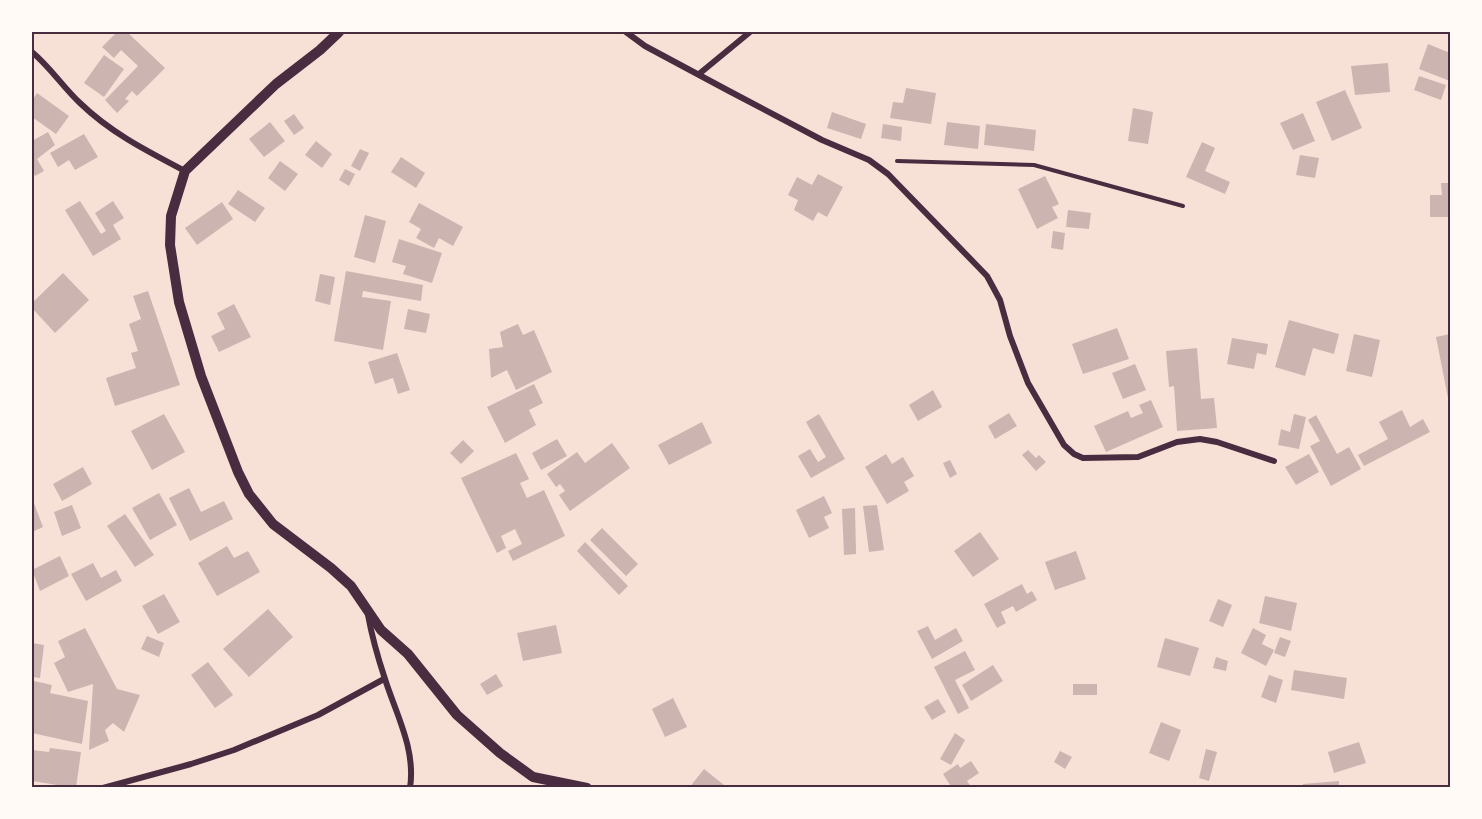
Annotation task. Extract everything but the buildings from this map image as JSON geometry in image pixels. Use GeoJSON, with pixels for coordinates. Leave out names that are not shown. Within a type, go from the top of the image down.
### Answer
{"type":"FeatureCollection","features":[{"type":"Feature","properties":{"kind":"street"},"geometry":{"type":"LineString","coordinates":[[339,32],[276,84],[185,171],[171,216],[170,244],[179,302],[201,376],[238,472],[249,494],[273,524],[351,586],[381,630],[408,654],[457,715],[500,753],[533,777],[587,788]]}},
{"type":"Feature","properties":{"kind":"street"},"geometry":{"type":"LineString","coordinates":[[626,32],[645,46],[813,135],[869,160],[888,174],[987,276],[1000,300],[1028,383],[1064,445],[1074,454],[1083,458],[1138,457],[1177,442],[1200,439],[1217,442],[1274,461]]}},
{"type":"Feature","properties":{"kind":"street"},"geometry":{"type":"LineString","coordinates":[[699,74],[750,32]]}},
{"type":"Feature","properties":{"kind":"street"},"geometry":{"type":"LineString","coordinates":[[32,52],[47,65],[79,102],[105,125],[126,141],[185,171]]}},
{"type":"Feature","properties":{"kind":"street"},"geometry":{"type":"LineString","coordinates":[[367,612],[384,679],[408,744],[412,775],[410,788]]}},
{"type":"Feature","properties":{"kind":"street"},"geometry":{"type":"LineString","coordinates":[[103,788],[234,750],[318,715],[384,679]]}},
{"type":"Feature","properties":{"kind":"path"},"geometry":{"type":"LineString","coordinates":[[869,160],[1034,165],[1183,206]]}}]}
